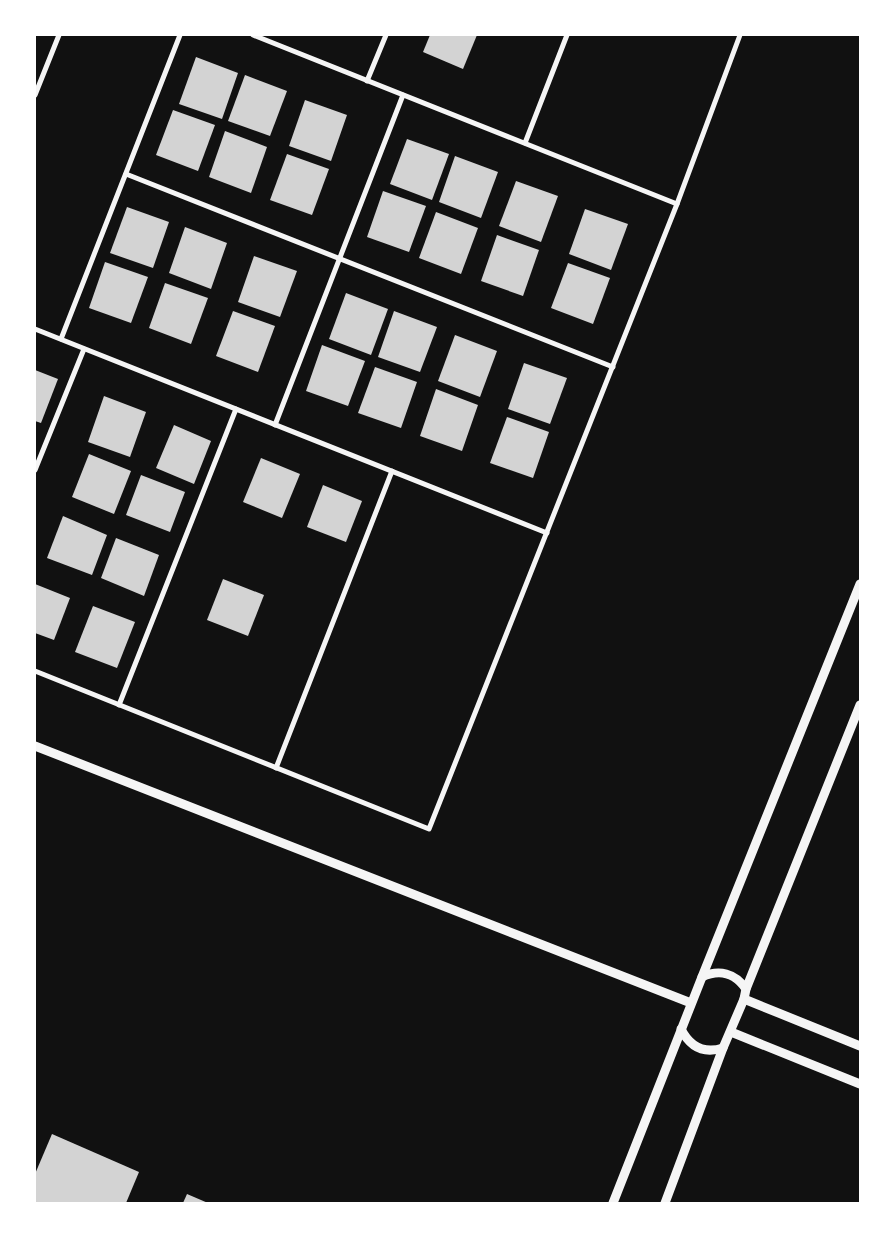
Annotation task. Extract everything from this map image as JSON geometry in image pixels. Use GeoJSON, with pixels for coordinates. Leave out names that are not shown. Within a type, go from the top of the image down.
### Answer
{"type":"FeatureCollection","features":[{"type":"Feature","properties":{"kind":"street"},"geometry":{"type":"LineString","coordinates":[[35,95],[59,35]]}},
{"type":"Feature","properties":{"kind":"street"},"geometry":{"type":"LineString","coordinates":[[61,340],[180,35]]}},
{"type":"Feature","properties":{"kind":"street"},"geometry":{"type":"LineString","coordinates":[[253,35],[677,204]]}},
{"type":"Feature","properties":{"kind":"street"},"geometry":{"type":"LineString","coordinates":[[367,80],[386,35]]}},
{"type":"Feature","properties":{"kind":"street"},"geometry":{"type":"LineString","coordinates":[[525,143],[567,35]]}},
{"type":"Feature","properties":{"kind":"street"},"geometry":{"type":"LineString","coordinates":[[35,672],[429,829],[677,204],[740,35]]}},
{"type":"Feature","properties":{"kind":"street"},"geometry":{"type":"LineString","coordinates":[[275,425],[403,95]]}},
{"type":"Feature","properties":{"kind":"street"},"geometry":{"type":"LineString","coordinates":[[126,174],[613,367]]}},
{"type":"Feature","properties":{"kind":"street"},"geometry":{"type":"LineString","coordinates":[[35,329],[547,533]]}},
{"type":"Feature","properties":{"kind":"street"},"geometry":{"type":"LineString","coordinates":[[35,470],[84,349]]}},
{"type":"Feature","properties":{"kind":"street"},"geometry":{"type":"LineString","coordinates":[[119,705],[236,409]]}},
{"type":"Feature","properties":{"kind":"street"},"geometry":{"type":"LineString","coordinates":[[276,768],[392,471]]}},
{"type":"Feature","properties":{"kind":"street"},"geometry":{"type":"LineString","coordinates":[[613,1203],[691,1003],[860,584]]}},
{"type":"Feature","properties":{"kind":"street"},"geometry":{"type":"LineString","coordinates":[[665,1203],[723,1048],[744,999],[746,989],[860,705]]}},
{"type":"Feature","properties":{"kind":"street"},"geometry":{"type":"LineString","coordinates":[[35,746],[691,1003]]}},
{"type":"Feature","properties":{"kind":"street"},"geometry":{"type":"LineString","coordinates":[[702,977],[718,972],[726,974],[741,982],[746,989]]}},
{"type":"Feature","properties":{"kind":"street"},"geometry":{"type":"LineString","coordinates":[[744,999],[860,1046]]}},
{"type":"Feature","properties":{"kind":"street"},"geometry":{"type":"LineString","coordinates":[[681,1029],[690,1043],[698,1048],[715,1051],[723,1048]]}},
{"type":"Feature","properties":{"kind":"street"},"geometry":{"type":"LineString","coordinates":[[731,1032],[860,1084]]}},
{"type":"Feature","properties":{"kind":"building"},"geometry":{"type":"Polygon","coordinates":[[[430,35],[477,35],[463,69],[423,52],[430,35]]]}},
{"type":"Feature","properties":{"kind":"building"},"geometry":{"type":"Polygon","coordinates":[[[196,57],[238,73],[222,119],[179,104],[196,57]]]}},
{"type":"Feature","properties":{"kind":"building"},"geometry":{"type":"Polygon","coordinates":[[[245,75],[287,91],[270,136],[228,121],[245,75]]]}},
{"type":"Feature","properties":{"kind":"building"},"geometry":{"type":"Polygon","coordinates":[[[305,100],[347,115],[331,161],[289,146],[305,100]]]}},
{"type":"Feature","properties":{"kind":"building"},"geometry":{"type":"Polygon","coordinates":[[[173,110],[215,125],[198,171],[156,155],[173,110]]]}},
{"type":"Feature","properties":{"kind":"building"},"geometry":{"type":"Polygon","coordinates":[[[225,131],[267,147],[251,193],[209,177],[225,131]]]}},
{"type":"Feature","properties":{"kind":"building"},"geometry":{"type":"Polygon","coordinates":[[[407,139],[449,154],[432,200],[390,184],[407,139]]]}},
{"type":"Feature","properties":{"kind":"building"},"geometry":{"type":"Polygon","coordinates":[[[287,154],[329,169],[312,215],[270,200],[287,154]]]}},
{"type":"Feature","properties":{"kind":"building"},"geometry":{"type":"Polygon","coordinates":[[[455,156],[498,172],[481,218],[439,202],[455,156]]]}},
{"type":"Feature","properties":{"kind":"building"},"geometry":{"type":"Polygon","coordinates":[[[516,181],[558,196],[541,242],[499,226],[516,181]]]}},
{"type":"Feature","properties":{"kind":"building"},"geometry":{"type":"Polygon","coordinates":[[[383,191],[426,206],[409,252],[367,237],[383,191]]]}},
{"type":"Feature","properties":{"kind":"building"},"geometry":{"type":"Polygon","coordinates":[[[127,207],[169,222],[153,268],[110,253],[127,207]]]}},
{"type":"Feature","properties":{"kind":"building"},"geometry":{"type":"Polygon","coordinates":[[[585,209],[628,224],[611,270],[569,254],[585,209]]]}},
{"type":"Feature","properties":{"kind":"building"},"geometry":{"type":"Polygon","coordinates":[[[436,212],[478,228],[461,274],[419,258],[436,212]]]}},
{"type":"Feature","properties":{"kind":"building"},"geometry":{"type":"Polygon","coordinates":[[[185,227],[227,243],[211,289],[169,273],[185,227]]]}},
{"type":"Feature","properties":{"kind":"building"},"geometry":{"type":"Polygon","coordinates":[[[497,235],[539,250],[523,296],[481,281],[497,235]]]}},
{"type":"Feature","properties":{"kind":"building"},"geometry":{"type":"Polygon","coordinates":[[[254,256],[297,271],[280,317],[238,302],[254,256]]]}},
{"type":"Feature","properties":{"kind":"building"},"geometry":{"type":"Polygon","coordinates":[[[105,262],[148,277],[131,323],[89,308],[105,262]]]}},
{"type":"Feature","properties":{"kind":"building"},"geometry":{"type":"Polygon","coordinates":[[[568,263],[610,278],[593,324],[551,308],[568,263]]]}},
{"type":"Feature","properties":{"kind":"building"},"geometry":{"type":"Polygon","coordinates":[[[165,283],[208,298],[191,344],[149,328],[165,283]]]}},
{"type":"Feature","properties":{"kind":"building"},"geometry":{"type":"Polygon","coordinates":[[[346,293],[388,309],[371,355],[329,339],[346,293]]]}},
{"type":"Feature","properties":{"kind":"building"},"geometry":{"type":"Polygon","coordinates":[[[233,311],[275,326],[258,372],[216,356],[233,311]]]}},
{"type":"Feature","properties":{"kind":"building"},"geometry":{"type":"Polygon","coordinates":[[[394,311],[437,327],[420,372],[378,357],[394,311]]]}},
{"type":"Feature","properties":{"kind":"building"},"geometry":{"type":"Polygon","coordinates":[[[455,335],[497,351],[480,397],[438,381],[455,335]]]}},
{"type":"Feature","properties":{"kind":"building"},"geometry":{"type":"Polygon","coordinates":[[[322,345],[365,361],[348,406],[306,391],[322,345]]]}},
{"type":"Feature","properties":{"kind":"building"},"geometry":{"type":"Polygon","coordinates":[[[524,363],[567,378],[550,424],[508,409],[524,363]]]}},
{"type":"Feature","properties":{"kind":"building"},"geometry":{"type":"Polygon","coordinates":[[[375,367],[417,382],[401,428],[358,413],[375,367]]]}},
{"type":"Feature","properties":{"kind":"building"},"geometry":{"type":"Polygon","coordinates":[[[35,370],[58,379],[41,423],[35,421],[35,370]]]}},
{"type":"Feature","properties":{"kind":"building"},"geometry":{"type":"Polygon","coordinates":[[[436,389],[478,405],[462,451],[420,436],[436,389]]]}},
{"type":"Feature","properties":{"kind":"building"},"geometry":{"type":"Polygon","coordinates":[[[104,396],[146,412],[130,457],[88,442],[104,396]]]}},
{"type":"Feature","properties":{"kind":"building"},"geometry":{"type":"Polygon","coordinates":[[[507,417],[549,432],[533,478],[490,463],[507,417]]]}},
{"type":"Feature","properties":{"kind":"building"},"geometry":{"type":"Polygon","coordinates":[[[174,425],[211,441],[194,484],[156,468],[174,425]]]}},
{"type":"Feature","properties":{"kind":"building"},"geometry":{"type":"Polygon","coordinates":[[[89,454],[131,471],[114,514],[72,497],[89,454]]]}},
{"type":"Feature","properties":{"kind":"building"},"geometry":{"type":"Polygon","coordinates":[[[261,458],[300,474],[282,518],[243,502],[261,458]]]}},
{"type":"Feature","properties":{"kind":"building"},"geometry":{"type":"Polygon","coordinates":[[[141,475],[185,492],[170,532],[126,515],[141,475]]]}},
{"type":"Feature","properties":{"kind":"building"},"geometry":{"type":"Polygon","coordinates":[[[323,485],[362,501],[346,542],[307,527],[323,485]]]}},
{"type":"Feature","properties":{"kind":"building"},"geometry":{"type":"Polygon","coordinates":[[[63,516],[107,535],[92,575],[47,558],[63,516]]]}},
{"type":"Feature","properties":{"kind":"building"},"geometry":{"type":"Polygon","coordinates":[[[116,538],[159,555],[144,596],[101,578],[116,538]]]}},
{"type":"Feature","properties":{"kind":"building"},"geometry":{"type":"Polygon","coordinates":[[[223,579],[264,595],[248,636],[207,620],[223,579]]]}},
{"type":"Feature","properties":{"kind":"building"},"geometry":{"type":"Polygon","coordinates":[[[35,584],[70,598],[54,640],[35,633],[35,584]]]}},
{"type":"Feature","properties":{"kind":"building"},"geometry":{"type":"Polygon","coordinates":[[[93,606],[135,622],[117,668],[75,652],[93,606]]]}},
{"type":"Feature","properties":{"kind":"building"},"geometry":{"type":"Polygon","coordinates":[[[52,1134],[139,1172],[126,1203],[35,1203],[35,1174],[52,1134]]]}},
{"type":"Feature","properties":{"kind":"building"},"geometry":{"type":"Polygon","coordinates":[[[187,1194],[208,1203],[183,1203],[187,1194]]]}}]}
